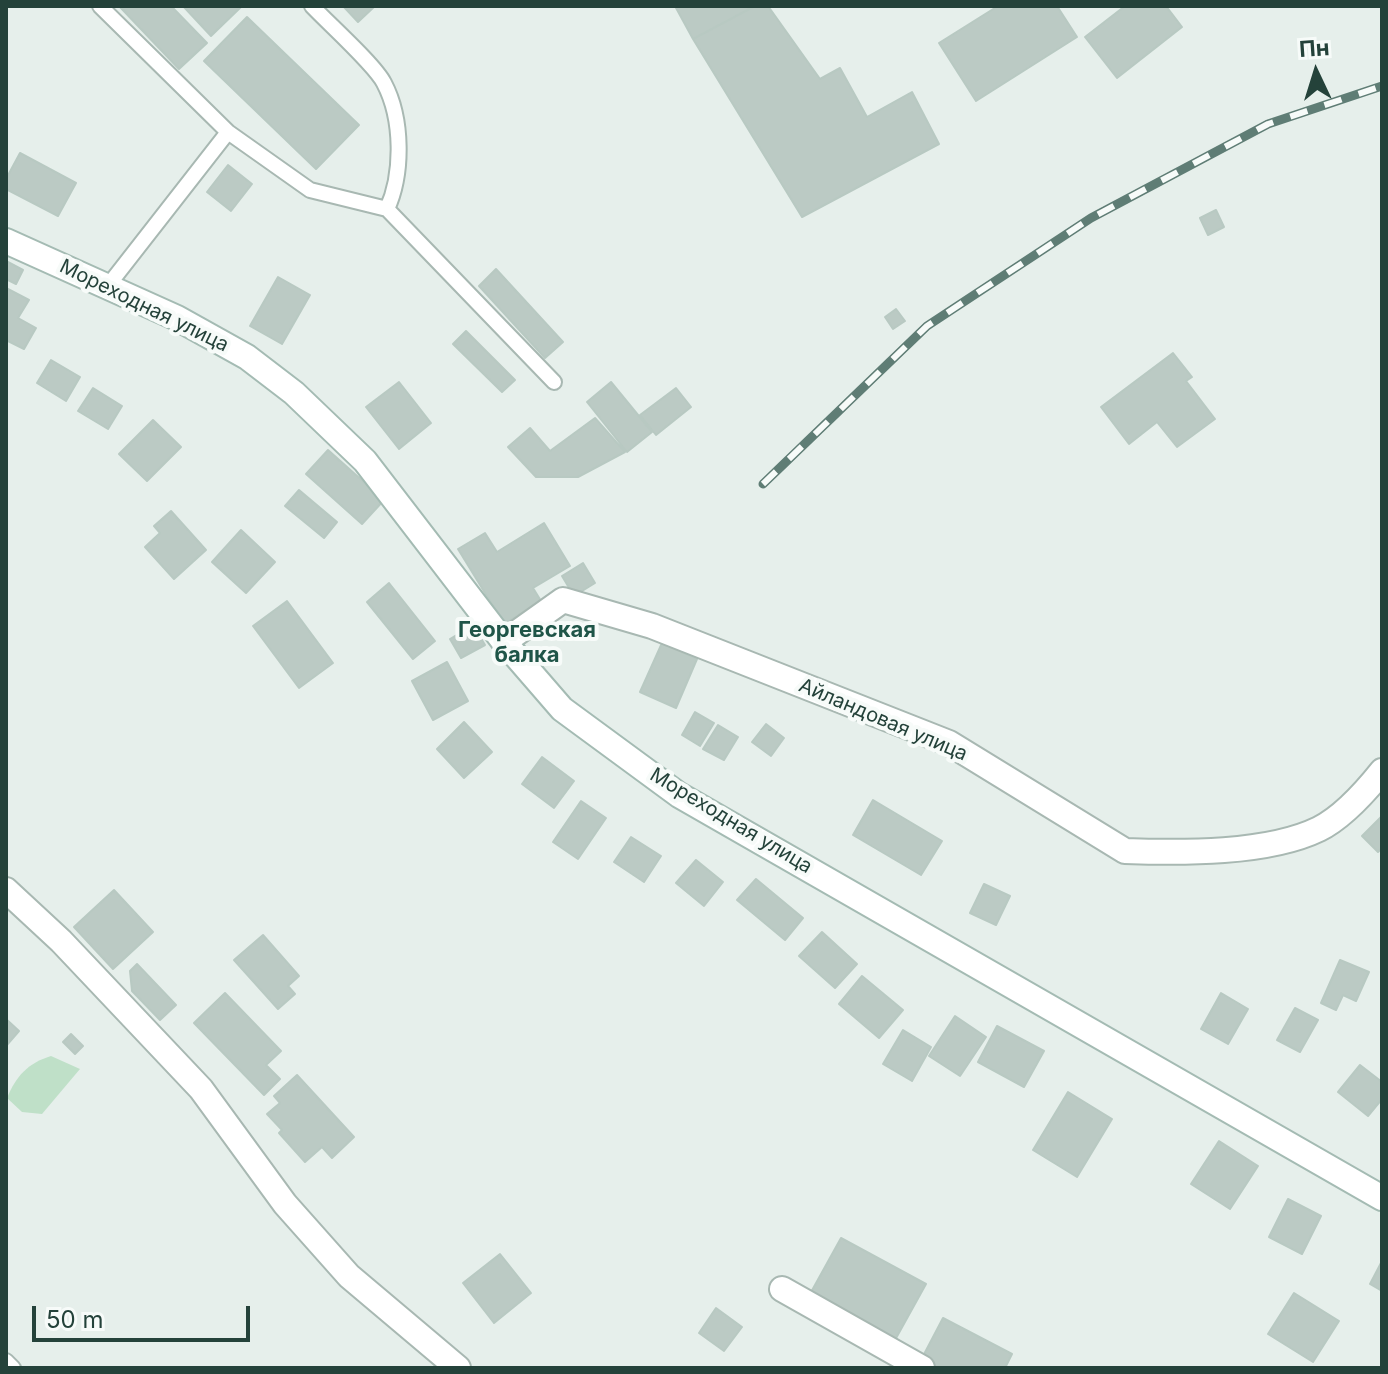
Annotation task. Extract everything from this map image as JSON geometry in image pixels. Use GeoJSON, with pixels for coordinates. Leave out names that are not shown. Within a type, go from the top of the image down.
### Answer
{"type":"FeatureCollection","features":[{"type":"Feature","properties":{"kind":"street","name":"Мореходная улица"},"geometry":{"type":"LineString","coordinates":[[6,241],[177,318],[247,357],[294,393],[365,461],[504,642],[562,709],[679,795],[1382,1198]]}},
{"type":"Feature","properties":{"kind":"street","name":"Айландовая улица"},"geometry":{"type":"LineString","coordinates":[[504,642],[563,600],[652,626],[949,743],[1125,851],[1158,853],[1276,842],[1321,829],[1367,791],[1382,771]]}},
{"type":"Feature","properties":{"kind":"street"},"geometry":{"type":"LineString","coordinates":[[6,890],[61,941],[201,1089],[285,1204],[349,1276],[458,1368]]}},
{"type":"Feature","properties":{"kind":"street"},"geometry":{"type":"LineString","coordinates":[[782,1289],[922,1368]]}},
{"type":"Feature","properties":{"kind":"lane"},"geometry":{"type":"LineString","coordinates":[[100,6],[228,132],[310,190],[387,209],[554,382]]}},
{"type":"Feature","properties":{"kind":"lane"},"geometry":{"type":"LineString","coordinates":[[312,6],[384,83],[399,140],[398,185],[387,209]]}},
{"type":"Feature","properties":{"kind":"lane"},"geometry":{"type":"LineString","coordinates":[[107,287],[228,132]]}},
{"type":"Feature","properties":{"kind":"lane"},"geometry":{"type":"LineString","coordinates":[[6,1361],[13,1368]]}},
{"type":"Feature","properties":{"kind":"green space"},"geometry":{"type":"Polygon","coordinates":[[[51,1056],[80,1069],[42,1114],[22,1112],[7,1098],[11,1090],[29,1067],[51,1056]]]}},
{"type":"Feature","properties":{"kind":"building"},"geometry":{"type":"Polygon","coordinates":[[[119,6],[171,6],[207,43],[179,69],[119,6]]]}},
{"type":"Feature","properties":{"kind":"building"},"geometry":{"type":"Polygon","coordinates":[[[183,6],[242,6],[211,36],[183,6]]]}},
{"type":"Feature","properties":{"kind":"building"},"geometry":{"type":"Polygon","coordinates":[[[343,6],[375,6],[358,22],[343,6]]]}},
{"type":"Feature","properties":{"kind":"building"},"geometry":{"type":"Polygon","coordinates":[[[675,6],[755,6],[693,39],[675,6]]]}},
{"type":"Feature","properties":{"kind":"building"},"geometry":{"type":"Polygon","coordinates":[[[755,6],[768,6],[820,79],[840,68],[867,117],[912,92],[939,144],[802,217],[693,39],[755,6]]]}},
{"type":"Feature","properties":{"kind":"building"},"geometry":{"type":"Polygon","coordinates":[[[998,6],[1057,6],[1077,37],[976,101],[939,43],[998,6]]]}},
{"type":"Feature","properties":{"kind":"building"},"geometry":{"type":"Polygon","coordinates":[[[1125,6],[1166,6],[1182,27],[1117,78],[1085,37],[1125,6]]]}},
{"type":"Feature","properties":{"kind":"building"},"geometry":{"type":"Polygon","coordinates":[[[247,17],[359,125],[316,169],[204,61],[247,17]]]}},
{"type":"Feature","properties":{"kind":"building"},"geometry":{"type":"Polygon","coordinates":[[[20,153],[76,183],[58,216],[6,189],[6,179],[20,153]]]}},
{"type":"Feature","properties":{"kind":"building"},"geometry":{"type":"Polygon","coordinates":[[[228,165],[252,184],[231,211],[207,192],[228,165]]]}},
{"type":"Feature","properties":{"kind":"building"},"geometry":{"type":"Polygon","coordinates":[[[1216,210],[1224,227],[1208,235],[1200,218],[1216,210]]]}},
{"type":"Feature","properties":{"kind":"building"},"geometry":{"type":"Polygon","coordinates":[[[6,261],[23,270],[16,284],[6,279],[6,261]]]}},
{"type":"Feature","properties":{"kind":"building"},"geometry":{"type":"Polygon","coordinates":[[[496,269],[563,342],[545,358],[479,286],[496,269]]]}},
{"type":"Feature","properties":{"kind":"building"},"geometry":{"type":"Polygon","coordinates":[[[278,277],[310,295],[282,344],[250,326],[278,277]]]}},
{"type":"Feature","properties":{"kind":"building"},"geometry":{"type":"Polygon","coordinates":[[[6,288],[29,300],[18,318],[36,328],[24,349],[6,340],[6,288]]]}},
{"type":"Feature","properties":{"kind":"building"},"geometry":{"type":"Polygon","coordinates":[[[896,309],[905,321],[893,329],[885,317],[896,309]]]}},
{"type":"Feature","properties":{"kind":"building"},"geometry":{"type":"Polygon","coordinates":[[[466,331],[515,380],[502,392],[453,344],[466,331]]]}},
{"type":"Feature","properties":{"kind":"building"},"geometry":{"type":"Polygon","coordinates":[[[1173,353],[1192,377],[1186,381],[1215,419],[1177,447],[1157,422],[1129,444],[1101,407],[1173,353]]]}},
{"type":"Feature","properties":{"kind":"building"},"geometry":{"type":"Polygon","coordinates":[[[51,360],[80,377],[66,401],[37,383],[51,360]]]}},
{"type":"Feature","properties":{"kind":"building"},"geometry":{"type":"Polygon","coordinates":[[[399,382],[431,423],[399,449],[366,407],[399,382]]]}},
{"type":"Feature","properties":{"kind":"building"},"geometry":{"type":"Polygon","coordinates":[[[611,382],[652,432],[627,452],[587,402],[611,382]]]}},
{"type":"Feature","properties":{"kind":"building"},"geometry":{"type":"Polygon","coordinates":[[[93,388],[122,406],[108,429],[78,411],[93,388]]]}},
{"type":"Feature","properties":{"kind":"building"},"geometry":{"type":"Polygon","coordinates":[[[676,388],[691,407],[656,435],[640,415],[676,388]]]}},
{"type":"Feature","properties":{"kind":"building"},"geometry":{"type":"Polygon","coordinates":[[[595,418],[625,452],[578,477],[536,477],[508,447],[530,428],[550,451],[595,418]]]}},
{"type":"Feature","properties":{"kind":"building"},"geometry":{"type":"Polygon","coordinates":[[[153,420],[181,447],[147,481],[119,454],[153,420]]]}},
{"type":"Feature","properties":{"kind":"building"},"geometry":{"type":"Polygon","coordinates":[[[328,450],[384,500],[362,524],[306,474],[328,450]]]}},
{"type":"Feature","properties":{"kind":"building"},"geometry":{"type":"Polygon","coordinates":[[[299,490],[337,522],[324,538],[285,506],[299,490]]]}},
{"type":"Feature","properties":{"kind":"building"},"geometry":{"type":"Polygon","coordinates":[[[171,511],[206,550],[174,579],[145,547],[160,533],[154,526],[171,511]]]}},
{"type":"Feature","properties":{"kind":"building"},"geometry":{"type":"Polygon","coordinates":[[[544,523],[570,566],[533,588],[541,601],[504,624],[458,549],[485,533],[497,552],[544,523]]]}},
{"type":"Feature","properties":{"kind":"building"},"geometry":{"type":"Polygon","coordinates":[[[241,530],[275,562],[246,593],[212,562],[241,530]]]}},
{"type":"Feature","properties":{"kind":"building"},"geometry":{"type":"Polygon","coordinates":[[[583,563],[595,583],[574,596],[562,576],[583,563]]]}},
{"type":"Feature","properties":{"kind":"building"},"geometry":{"type":"Polygon","coordinates":[[[389,583],[435,641],[413,659],[367,602],[389,583]]]}},
{"type":"Feature","properties":{"kind":"building"},"geometry":{"type":"Polygon","coordinates":[[[287,601],[333,663],[299,688],[253,626],[287,601]]]}},
{"type":"Feature","properties":{"kind":"building"},"geometry":{"type":"Polygon","coordinates":[[[473,625],[485,645],[461,658],[450,639],[473,625]]]}},
{"type":"Feature","properties":{"kind":"building"},"geometry":{"type":"Polygon","coordinates":[[[662,643],[697,659],[676,708],[640,692],[662,643]]]}},
{"type":"Feature","properties":{"kind":"building"},"geometry":{"type":"Polygon","coordinates":[[[447,662],[468,701],[433,720],[412,681],[447,662]]]}},
{"type":"Feature","properties":{"kind":"building"},"geometry":{"type":"Polygon","coordinates":[[[695,712],[714,723],[700,746],[682,735],[695,712]]]}},
{"type":"Feature","properties":{"kind":"building"},"geometry":{"type":"Polygon","coordinates":[[[464,722],[492,752],[464,778],[437,749],[464,722]]]}},
{"type":"Feature","properties":{"kind":"building"},"geometry":{"type":"Polygon","coordinates":[[[766,724],[784,738],[771,756],[752,742],[766,724]]]}},
{"type":"Feature","properties":{"kind":"building"},"geometry":{"type":"Polygon","coordinates":[[[718,725],[738,737],[724,760],[703,749],[718,725]]]}},
{"type":"Feature","properties":{"kind":"building"},"geometry":{"type":"Polygon","coordinates":[[[542,757],[574,781],[554,808],[522,784],[542,757]]]}},
{"type":"Feature","properties":{"kind":"building"},"geometry":{"type":"Polygon","coordinates":[[[873,800],[942,841],[921,875],[853,835],[873,800]]]}},
{"type":"Feature","properties":{"kind":"building"},"geometry":{"type":"Polygon","coordinates":[[[581,801],[606,818],[578,859],[553,842],[581,801]]]}},
{"type":"Feature","properties":{"kind":"building"},"geometry":{"type":"Polygon","coordinates":[[[1382,816],[1382,848],[1378,852],[1362,836],[1382,816]]]}},
{"type":"Feature","properties":{"kind":"building"},"geometry":{"type":"Polygon","coordinates":[[[631,837],[661,856],[644,882],[614,862],[631,837]]]}},
{"type":"Feature","properties":{"kind":"building"},"geometry":{"type":"Polygon","coordinates":[[[696,860],[723,882],[704,906],[676,883],[696,860]]]}},
{"type":"Feature","properties":{"kind":"building"},"geometry":{"type":"Polygon","coordinates":[[[756,879],[803,918],[785,940],[737,900],[756,879]]]}},
{"type":"Feature","properties":{"kind":"building"},"geometry":{"type":"Polygon","coordinates":[[[984,884],[1010,896],[996,925],[970,913],[984,884]]]}},
{"type":"Feature","properties":{"kind":"building"},"geometry":{"type":"Polygon","coordinates":[[[114,890],[153,932],[113,969],[74,927],[114,890]]]}},
{"type":"Feature","properties":{"kind":"building"},"geometry":{"type":"Polygon","coordinates":[[[822,932],[857,964],[835,988],[799,956],[822,932]]]}},
{"type":"Feature","properties":{"kind":"building"},"geometry":{"type":"Polygon","coordinates":[[[263,935],[299,976],[288,986],[295,994],[278,1009],[234,960],[263,935]]]}},
{"type":"Feature","properties":{"kind":"building"},"geometry":{"type":"Polygon","coordinates":[[[1340,960],[1369,972],[1356,1001],[1343,995],[1336,1010],[1321,1003],[1340,960]]]}},
{"type":"Feature","properties":{"kind":"building"},"geometry":{"type":"Polygon","coordinates":[[[137,964],[176,1005],[160,1020],[132,991],[130,971],[137,964]]]}},
{"type":"Feature","properties":{"kind":"building"},"geometry":{"type":"Polygon","coordinates":[[[862,976],[903,1010],[879,1038],[839,1004],[862,976]]]}},
{"type":"Feature","properties":{"kind":"building"},"geometry":{"type":"Polygon","coordinates":[[[225,993],[281,1051],[266,1065],[280,1079],[264,1095],[194,1023],[225,993]]]}},
{"type":"Feature","properties":{"kind":"building"},"geometry":{"type":"Polygon","coordinates":[[[1221,993],[1248,1009],[1228,1044],[1201,1029],[1221,993]]]}},
{"type":"Feature","properties":{"kind":"building"},"geometry":{"type":"Polygon","coordinates":[[[1295,1008],[1318,1020],[1300,1052],[1277,1040],[1295,1008]]]}},
{"type":"Feature","properties":{"kind":"building"},"geometry":{"type":"Polygon","coordinates":[[[955,1016],[986,1037],[960,1076],[929,1056],[955,1016]]]}},
{"type":"Feature","properties":{"kind":"building"},"geometry":{"type":"Polygon","coordinates":[[[6,1019],[19,1031],[6,1046],[6,1019]]]}},
{"type":"Feature","properties":{"kind":"building"},"geometry":{"type":"Polygon","coordinates":[[[997,1026],[1044,1051],[1024,1087],[978,1062],[997,1026]]]}},
{"type":"Feature","properties":{"kind":"building"},"geometry":{"type":"Polygon","coordinates":[[[903,1030],[931,1047],[912,1081],[883,1064],[903,1030]]]}},
{"type":"Feature","properties":{"kind":"building"},"geometry":{"type":"Polygon","coordinates":[[[71,1034],[83,1046],[75,1054],[63,1042],[71,1034]]]}},
{"type":"Feature","properties":{"kind":"building"},"geometry":{"type":"Polygon","coordinates":[[[1360,1065],[1382,1082],[1382,1099],[1368,1116],[1338,1092],[1360,1065]]]}},
{"type":"Feature","properties":{"kind":"building"},"geometry":{"type":"Polygon","coordinates":[[[297,1075],[354,1137],[332,1158],[322,1147],[305,1162],[267,1114],[280,1103],[274,1096],[297,1075]]]}},
{"type":"Feature","properties":{"kind":"building"},"geometry":{"type":"Polygon","coordinates":[[[1068,1092],[1112,1119],[1077,1177],[1033,1150],[1068,1092]]]}},
{"type":"Feature","properties":{"kind":"building"},"geometry":{"type":"Polygon","coordinates":[[[1219,1141],[1258,1166],[1230,1209],[1191,1184],[1219,1141]]]}},
{"type":"Feature","properties":{"kind":"building"},"geometry":{"type":"Polygon","coordinates":[[[1288,1199],[1321,1216],[1302,1254],[1269,1237],[1288,1199]]]}},
{"type":"Feature","properties":{"kind":"building"},"geometry":{"type":"Polygon","coordinates":[[[841,1238],[926,1284],[895,1340],[810,1294],[841,1238]]]}},
{"type":"Feature","properties":{"kind":"building"},"geometry":{"type":"Polygon","coordinates":[[[500,1254],[531,1293],[494,1323],[463,1283],[500,1254]]]}},
{"type":"Feature","properties":{"kind":"building"},"geometry":{"type":"Polygon","coordinates":[[[1382,1261],[1382,1291],[1370,1284],[1382,1261]]]}},
{"type":"Feature","properties":{"kind":"building"},"geometry":{"type":"Polygon","coordinates":[[[1294,1293],[1339,1321],[1313,1362],[1268,1334],[1294,1293]]]}},
{"type":"Feature","properties":{"kind":"building"},"geometry":{"type":"Polygon","coordinates":[[[716,1308],[742,1327],[724,1351],[699,1333],[716,1308]]]}},
{"type":"Feature","properties":{"kind":"building"},"geometry":{"type":"Polygon","coordinates":[[[943,1318],[1012,1354],[1005,1368],[936,1368],[921,1360],[943,1318]]]}},
{"type":"Feature","properties":{"kind":"railway"},"geometry":{"type":"LineString","coordinates":[[763,484],[927,326],[1091,218],[1268,124],[1382,86]]}},
{"type":"Feature","properties":{"kind":"district","name":"Георгевская балка"},"geometry":{"type":"Point","coordinates":[527,642]}}]}
